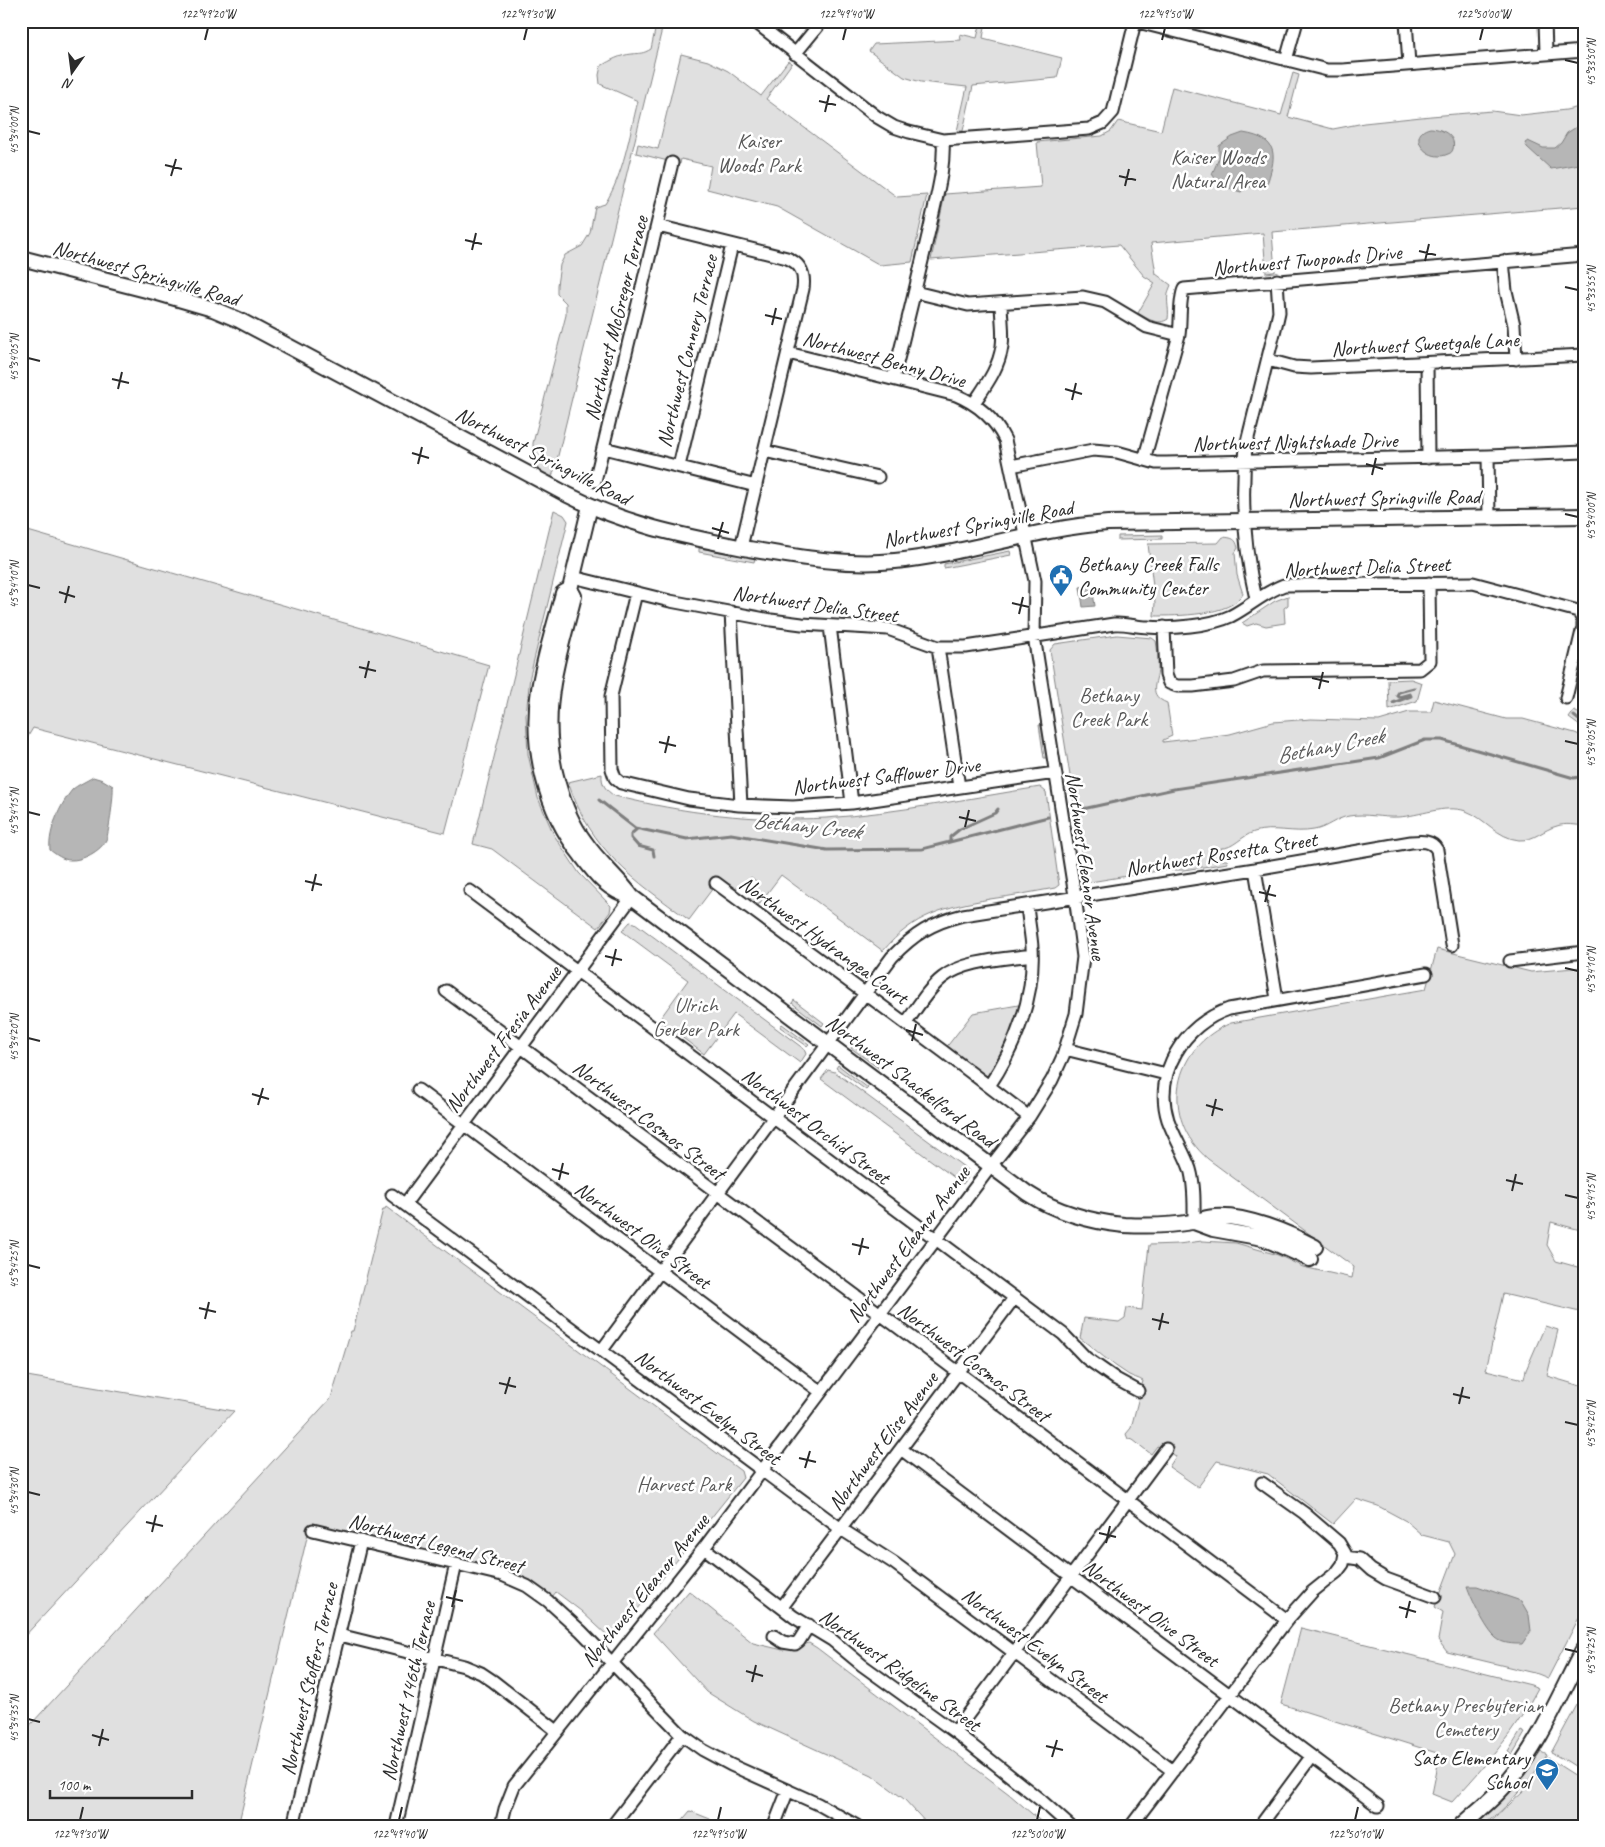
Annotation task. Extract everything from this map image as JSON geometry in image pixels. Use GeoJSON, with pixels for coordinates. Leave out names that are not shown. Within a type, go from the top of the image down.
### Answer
{"type":"FeatureCollection","features":[{"type":"Feature","properties":{"kind":"main road"},"geometry":{"type":"LineString","coordinates":[[1461,1826],[1510,1780],[1528,1753],[1584,1649]]}},
{"type":"Feature","properties":{"kind":"street"},"geometry":{"type":"LineString","coordinates":[[754,21],[882,120],[909,132],[943,140],[1089,129],[1103,123],[1113,112],[1135,21],[1327,70],[1584,51]]}},
{"type":"Feature","properties":{"kind":"street"},"geometry":{"type":"LineString","coordinates":[[795,54],[822,21]]}},
{"type":"Feature","properties":{"kind":"street"},"geometry":{"type":"LineString","coordinates":[[1286,60],[1297,21]]}},
{"type":"Feature","properties":{"kind":"street"},"geometry":{"type":"LineString","coordinates":[[1406,21],[1409,64]]}},
{"type":"Feature","properties":{"kind":"street"},"geometry":{"type":"LineString","coordinates":[[1545,21],[1546,53]]}},
{"type":"Feature","properties":{"kind":"street"},"geometry":{"type":"LineString","coordinates":[[893,379],[915,292],[940,175],[944,154],[943,140]]}},
{"type":"Feature","properties":{"kind":"street","name":"Northwest McGregor Terrace"},"geometry":{"type":"LineString","coordinates":[[595,481],[672,163]]}},
{"type":"Feature","properties":{"kind":"street"},"geometry":{"type":"LineString","coordinates":[[658,226],[787,258],[796,263],[804,274],[803,289],[741,547]]}},
{"type":"Feature","properties":{"kind":"street","name":"Northwest Connery Terrace"},"geometry":{"type":"LineString","coordinates":[[679,466],[732,245]]}},
{"type":"Feature","properties":{"kind":"street","name":"Northwest Twoponds Drive"},"geometry":{"type":"LineString","coordinates":[[1178,335],[1181,324],[1181,296],[1184,290],[1277,280],[1584,255]]}},
{"type":"Feature","properties":{"kind":"street","name":"Northwest Springville Road"},"geometry":{"type":"LineString","coordinates":[[21,258],[158,293],[213,309],[239,320],[590,506],[660,531],[809,559],[885,562],[943,554],[1067,527],[1108,523],[1584,516]]}},
{"type":"Feature","properties":{"kind":"street"},"geometry":{"type":"LineString","coordinates":[[1503,261],[1506,292],[1514,325],[1516,359]]}},
{"type":"Feature","properties":{"kind":"street"},"geometry":{"type":"LineString","coordinates":[[1256,599],[1247,556],[1245,520],[1246,446],[1279,312],[1277,280]]}},
{"type":"Feature","properties":{"kind":"street"},"geometry":{"type":"LineString","coordinates":[[915,292],[960,304],[1083,297],[1105,302],[1147,327],[1178,335],[1144,460]]}},
{"type":"Feature","properties":{"kind":"street"},"geometry":{"type":"LineString","coordinates":[[974,403],[990,380],[1000,355],[1003,337],[1001,303]]}},
{"type":"Feature","properties":{"kind":"street","name":"Northwest Benny Drive"},"geometry":{"type":"LineString","coordinates":[[788,353],[956,395],[974,403],[984,411],[999,429],[1005,440],[1024,535]]}},
{"type":"Feature","properties":{"kind":"street","name":"Northwest Sweetgale Lane"},"geometry":{"type":"LineString","coordinates":[[1268,360],[1294,367],[1311,368],[1584,356]]}},
{"type":"Feature","properties":{"kind":"street"},"geometry":{"type":"LineString","coordinates":[[1427,363],[1428,458]]}},
{"type":"Feature","properties":{"kind":"street"},"geometry":{"type":"LineString","coordinates":[[604,448],[756,486]]}},
{"type":"Feature","properties":{"kind":"street","name":"Northwest Nightshade Drive"},"geometry":{"type":"LineString","coordinates":[[1011,466],[1093,450],[1117,452],[1144,460],[1166,463],[1428,458],[1584,452]]}},
{"type":"Feature","properties":{"kind":"street"},"geometry":{"type":"LineString","coordinates":[[764,451],[878,477]]}},
{"type":"Feature","properties":{"kind":"street"},"geometry":{"type":"LineString","coordinates":[[1488,456],[1489,517]]}},
{"type":"Feature","properties":{"kind":"street","name":"Northwest Shackelford Road"},"geometry":{"type":"LineString","coordinates":[[590,506],[571,583],[563,593],[539,691],[537,713],[541,767],[548,793],[560,823],[574,847],[602,880],[617,892],[632,897],[1028,1194],[1071,1214],[1123,1225],[1166,1225],[1194,1222],[1214,1217],[1247,1221],[1292,1234],[1312,1253]]}},
{"type":"Feature","properties":{"kind":"street","name":"Northwest Eleanor Avenue"},"geometry":{"type":"LineString","coordinates":[[501,1826],[514,1786],[611,1662],[704,1548],[990,1166],[1029,1117],[1052,1080],[1065,1049],[1076,1014],[1082,957],[1076,896],[1034,636],[1035,581],[1024,535]]}},
{"type":"Feature","properties":{"kind":"street","name":"Northwest Delia Street"},"geometry":{"type":"LineString","coordinates":[[571,583],[636,593],[771,620],[888,630],[938,647],[966,647],[1114,624],[1131,624],[1148,628],[1221,620],[1232,616],[1269,590],[1284,585],[1473,582],[1578,611],[1583,620],[1566,698]]}},
{"type":"Feature","properties":{"kind":"street"},"geometry":{"type":"LineString","coordinates":[[1164,627],[1166,674],[1170,683],[1177,686],[1234,681],[1263,671],[1420,669],[1430,661],[1429,583]]}},
{"type":"Feature","properties":{"kind":"street","name":"Northwest Safflower Drive"},"geometry":{"type":"LineString","coordinates":[[636,593],[612,696],[612,769],[615,778],[627,786],[680,797],[741,805],[786,807],[852,803],[1055,773]]}},
{"type":"Feature","properties":{"kind":"street"},"geometry":{"type":"LineString","coordinates":[[730,612],[741,805]]}},
{"type":"Feature","properties":{"kind":"street"},"geometry":{"type":"LineString","coordinates":[[830,626],[852,803]]}},
{"type":"Feature","properties":{"kind":"street"},"geometry":{"type":"LineString","coordinates":[[938,647],[959,787]]}},
{"type":"Feature","properties":{"kind":"street","name":"Northwest Rossetta Street"},"geometry":{"type":"LineString","coordinates":[[602,1350],[892,957],[919,932],[932,925],[963,915],[1076,896],[1256,869],[1411,842],[1429,842],[1437,850],[1452,946]]}},
{"type":"Feature","properties":{"kind":"street"},"geometry":{"type":"LineString","coordinates":[[1256,869],[1277,999]]}},
{"type":"Feature","properties":{"kind":"street","name":"Northwest Hydrangea Court"},"geometry":{"type":"LineString","coordinates":[[716,883],[866,993],[1029,1117]]}},
{"type":"Feature","properties":{"kind":"street","name":"Northwest Orchid Street"},"geometry":{"type":"LineString","coordinates":[[470,891],[1063,1334],[1086,1358],[1116,1379],[1138,1391]]}},
{"type":"Feature","properties":{"kind":"street","name":"Northwest Fresia Avenue"},"geometry":{"type":"LineString","coordinates":[[405,1204],[632,897]]}},
{"type":"Feature","properties":{"kind":"street"},"geometry":{"type":"LineString","coordinates":[[989,1086],[1000,1070],[1012,1046],[1023,1016],[1032,955],[1027,905]]}},
{"type":"Feature","properties":{"kind":"street"},"geometry":{"type":"LineString","coordinates":[[1510,962],[1584,952]]}},
{"type":"Feature","properties":{"kind":"street"},"geometry":{"type":"LineString","coordinates":[[906,1023],[935,985],[950,973],[972,964],[1032,955]]}},
{"type":"Feature","properties":{"kind":"street"},"geometry":{"type":"LineString","coordinates":[[1194,1222],[1190,1170],[1168,1121],[1165,1106],[1166,1074],[1181,1043],[1191,1031],[1205,1019],[1229,1009],[1426,974]]}},
{"type":"Feature","properties":{"kind":"street","name":"Northwest Cosmos Street"},"geometry":{"type":"LineString","coordinates":[[446,991],[958,1372],[1287,1620]]}},
{"type":"Feature","properties":{"kind":"street"},"geometry":{"type":"LineString","coordinates":[[1065,1049],[1166,1074]]}},
{"type":"Feature","properties":{"kind":"street","name":"Northwest Olive Street"},"geometry":{"type":"LineString","coordinates":[[418,1090],[821,1392]]}},
{"type":"Feature","properties":{"kind":"street","name":"Northwest Evelyn Street"},"geometry":{"type":"LineString","coordinates":[[392,1195],[762,1471],[841,1529],[894,1563],[1173,1771]]}},
{"type":"Feature","properties":{"kind":"street","name":"Northwest Elise Avenue"},"geometry":{"type":"LineString","coordinates":[[782,1607],[1014,1298]]}},
{"type":"Feature","properties":{"kind":"street","name":"Northwest Olive Street"},"geometry":{"type":"LineString","coordinates":[[901,1449],[1378,1806]]}},
{"type":"Feature","properties":{"kind":"street"},"geometry":{"type":"LineString","coordinates":[[955,1732],[1166,1449]]}},
{"type":"Feature","properties":{"kind":"street"},"geometry":{"type":"LineString","coordinates":[[1131,1826],[1287,1620],[1312,1592],[1337,1572],[1343,1564],[1343,1548],[1339,1543],[1304,1513],[1262,1483]]}},
{"type":"Feature","properties":{"kind":"street","name":"Northwest Legend Street"},"geometry":{"type":"LineString","coordinates":[[313,1530],[502,1575],[527,1586],[555,1607],[682,1735],[703,1750],[731,1765],[836,1813],[857,1826]]}},
{"type":"Feature","properties":{"kind":"street","name":"Northwest Stoffers Terrace"},"geometry":{"type":"LineString","coordinates":[[293,1826],[361,1541]]}},
{"type":"Feature","properties":{"kind":"street","name":"Northwest Ridgeline Street"},"geometry":{"type":"LineString","coordinates":[[704,1548],[955,1732],[1036,1796],[1070,1826]]}},
{"type":"Feature","properties":{"kind":"street"},"geometry":{"type":"LineString","coordinates":[[1344,1557],[1359,1559],[1371,1570],[1386,1579],[1435,1597]]}},
{"type":"Feature","properties":{"kind":"street","name":"Northwest 146th Terrace"},"geometry":{"type":"LineString","coordinates":[[396,1826],[456,1564]]}},
{"type":"Feature","properties":{"kind":"street"},"geometry":{"type":"LineString","coordinates":[[774,1636],[783,1642],[796,1644],[809,1625]]}},
{"type":"Feature","properties":{"kind":"street"},"geometry":{"type":"LineString","coordinates":[[338,1635],[434,1658],[481,1673],[557,1732]]}},
{"type":"Feature","properties":{"kind":"street"},"geometry":{"type":"LineString","coordinates":[[612,1826],[682,1735]]}},
{"type":"Feature","properties":{"kind":"street"},"geometry":{"type":"LineString","coordinates":[[1260,1826],[1311,1757]]}},
{"type":"Feature","properties":{"kind":"street"},"geometry":{"type":"LineString","coordinates":[[774,1826],[788,1790]]}},
{"type":"Feature","properties":{"kind":"green space"},"geometry":{"type":"Polygon","coordinates":[[[657,21],[664,21],[551,479],[537,468],[535,464],[533,443],[566,315],[566,303],[557,294],[560,265],[565,255],[582,246],[590,233],[595,207],[605,204],[612,192],[625,154],[638,101],[600,84],[601,66],[620,57],[644,53],[651,49],[657,21]]]}},
{"type":"Feature","properties":{"kind":"green space"},"geometry":{"type":"Polygon","coordinates":[[[981,21],[986,21],[983,38],[1062,58],[1057,78],[973,86],[963,131],[957,131],[967,87],[921,82],[904,77],[869,51],[874,44],[961,40],[960,34],[977,38],[981,21]]]}},
{"type":"Feature","properties":{"kind":"green space","name":"Kaiser Woods Park"},"geometry":{"type":"Polygon","coordinates":[[[681,54],[708,61],[728,71],[761,96],[788,61],[792,63],[766,99],[897,197],[927,195],[912,262],[880,265],[777,207],[707,189],[711,166],[681,159],[680,164],[636,153],[638,144],[658,149],[681,54]]]}},
{"type":"Feature","properties":{"kind":"green space","name":"Kaiser Woods Natural Area"},"geometry":{"type":"Polygon","coordinates":[[[1293,73],[1299,75],[1288,117],[1333,129],[1364,123],[1431,116],[1492,111],[1521,115],[1584,106],[1584,206],[1272,232],[1275,272],[1266,273],[1263,233],[1151,243],[1156,274],[1171,285],[1168,295],[1168,319],[1160,322],[1153,321],[1138,313],[1155,283],[1144,276],[1119,245],[931,260],[945,194],[1041,187],[1037,142],[1102,136],[1111,131],[1118,121],[1161,131],[1172,87],[1281,115],[1293,73]]]}},
{"type":"Feature","properties":{"kind":"green space"},"geometry":{"type":"Polygon","coordinates":[[[554,510],[564,515],[568,521],[530,676],[526,715],[528,754],[538,798],[554,835],[579,873],[611,906],[610,912],[598,928],[492,849],[473,844],[554,510]]]}},
{"type":"Feature","properties":{"kind":"green space"},"geometry":{"type":"Polygon","coordinates":[[[21,529],[489,665],[445,833],[33,728],[21,748],[21,529]]]}},
{"type":"Feature","properties":{"kind":"green space"},"geometry":{"type":"Polygon","coordinates":[[[1162,535],[1162,539],[1118,540],[1118,536],[1162,535]]]}},
{"type":"Feature","properties":{"kind":"green space"},"geometry":{"type":"Polygon","coordinates":[[[1223,537],[1233,539],[1238,548],[1235,553],[1237,575],[1243,594],[1237,601],[1215,611],[1189,615],[1154,616],[1155,603],[1148,544],[1218,543],[1223,537]]]}},
{"type":"Feature","properties":{"kind":"green space"},"geometry":{"type":"Polygon","coordinates":[[[699,548],[755,558],[754,562],[699,552],[699,548]]]}},
{"type":"Feature","properties":{"kind":"green space"},"geometry":{"type":"Polygon","coordinates":[[[1010,551],[1011,555],[944,568],[944,564],[1010,551]]]}},
{"type":"Feature","properties":{"kind":"green space"},"geometry":{"type":"Polygon","coordinates":[[[1288,596],[1288,605],[1284,608],[1285,623],[1266,626],[1256,623],[1247,626],[1242,623],[1275,601],[1288,596]]]}},
{"type":"Feature","properties":{"kind":"green space","name":"Bethany Creek Park"},"geometry":{"type":"Polygon","coordinates":[[[1117,635],[1152,638],[1156,641],[1158,669],[1155,692],[1161,700],[1167,703],[1172,736],[1163,740],[1163,742],[1230,734],[1273,722],[1311,719],[1379,721],[1409,712],[1431,712],[1434,700],[1506,719],[1523,719],[1575,733],[1584,737],[1584,826],[1560,825],[1529,839],[1519,840],[1504,836],[1473,814],[1458,809],[1398,817],[1355,815],[1344,817],[1314,830],[1261,830],[1254,832],[1225,848],[1221,848],[1222,860],[1227,860],[1228,863],[1184,870],[1164,870],[1090,882],[1086,876],[1050,650],[1055,644],[1117,635]]]}},
{"type":"Feature","properties":{"kind":"green space"},"geometry":{"type":"Polygon","coordinates":[[[1411,679],[1422,683],[1417,701],[1389,710],[1388,680],[1411,679]]]}},
{"type":"Feature","properties":{"kind":"green space"},"geometry":{"type":"Polygon","coordinates":[[[1574,711],[1584,716],[1584,729],[1569,718],[1574,711]]]}},
{"type":"Feature","properties":{"kind":"green space"},"geometry":{"type":"Polygon","coordinates":[[[1039,725],[1042,725],[1047,758],[1044,758],[1039,725]]]}},
{"type":"Feature","properties":{"kind":"green space"},"geometry":{"type":"Polygon","coordinates":[[[602,774],[602,781],[605,787],[615,796],[719,815],[773,819],[826,818],[879,813],[1040,787],[1046,792],[1059,885],[1055,888],[959,905],[931,914],[906,928],[883,951],[781,875],[756,908],[751,901],[751,895],[757,882],[751,877],[736,888],[732,888],[719,880],[689,920],[632,877],[616,862],[589,827],[568,782],[602,774]]]}},
{"type":"Feature","properties":{"kind":"green space","name":"Ulrich Gerber Park"},"geometry":{"type":"Polygon","coordinates":[[[630,922],[635,923],[804,1049],[806,1054],[800,1063],[734,1014],[704,1054],[659,1020],[688,980],[622,931],[630,922]]]}},
{"type":"Feature","properties":{"kind":"green space"},"geometry":{"type":"Polygon","coordinates":[[[1437,949],[1531,972],[1584,967],[1584,1231],[1551,1222],[1547,1245],[1556,1261],[1584,1270],[1584,1313],[1503,1294],[1486,1370],[1524,1379],[1545,1326],[1558,1330],[1547,1376],[1584,1387],[1584,1474],[1580,1489],[1584,1491],[1584,1608],[1548,1678],[1447,1652],[1438,1640],[1443,1612],[1435,1607],[1455,1554],[1449,1542],[1422,1535],[1406,1521],[1378,1506],[1356,1499],[1333,1524],[1268,1474],[1217,1461],[1198,1487],[1169,1467],[1176,1456],[1157,1446],[1151,1454],[1133,1440],[1128,1439],[1126,1434],[1131,1428],[1143,1381],[1122,1371],[1080,1338],[1084,1318],[1119,1322],[1125,1318],[1127,1308],[1142,1310],[1149,1245],[1202,1241],[1236,1243],[1278,1255],[1303,1267],[1352,1278],[1354,1267],[1208,1159],[1192,1142],[1183,1123],[1178,1104],[1179,1084],[1185,1066],[1196,1048],[1211,1034],[1231,1023],[1426,989],[1437,949]]]}},
{"type":"Feature","properties":{"kind":"green space"},"geometry":{"type":"Polygon","coordinates":[[[794,1000],[824,1023],[822,1026],[792,1003],[794,1000]]]}},
{"type":"Feature","properties":{"kind":"green space"},"geometry":{"type":"Polygon","coordinates":[[[1024,1004],[1019,1023],[988,1078],[985,1078],[945,1049],[973,1013],[1024,1004]]]}},
{"type":"Feature","properties":{"kind":"green space"},"geometry":{"type":"Polygon","coordinates":[[[782,1024],[809,1044],[807,1046],[780,1027],[782,1024]]]}},
{"type":"Feature","properties":{"kind":"green space"},"geometry":{"type":"Polygon","coordinates":[[[853,1045],[883,1067],[881,1070],[851,1048],[853,1045]]]}},
{"type":"Feature","properties":{"kind":"green space"},"geometry":{"type":"Polygon","coordinates":[[[838,1065],[868,1088],[866,1090],[836,1068],[838,1065]]]}},
{"type":"Feature","properties":{"kind":"green space"},"geometry":{"type":"Polygon","coordinates":[[[828,1070],[835,1072],[968,1170],[967,1179],[963,1184],[821,1079],[828,1070]]]}},
{"type":"Feature","properties":{"kind":"green space","name":"Harvest Park"},"geometry":{"type":"Polygon","coordinates":[[[386,1207],[741,1471],[743,1478],[614,1637],[608,1636],[581,1611],[556,1592],[548,1602],[522,1585],[309,1529],[238,1826],[21,1826],[21,1735],[331,1398],[351,1331],[353,1331],[383,1209],[386,1207]]]}},
{"type":"Feature","properties":{"kind":"green space"},"geometry":{"type":"Polygon","coordinates":[[[21,1375],[234,1411],[21,1640],[21,1375]]]}},
{"type":"Feature","properties":{"kind":"green space"},"geometry":{"type":"Polygon","coordinates":[[[689,1591],[753,1643],[783,1650],[809,1643],[817,1648],[1009,1794],[1046,1826],[929,1826],[904,1799],[872,1775],[754,1721],[707,1692],[653,1633],[689,1591]]]}},
{"type":"Feature","properties":{"kind":"green space","name":"Bethany Presbyterian Cemetery"},"geometry":{"type":"Polygon","coordinates":[[[1301,1628],[1538,1688],[1510,1733],[1452,1802],[1432,1794],[1440,1754],[1281,1704],[1301,1628]]]}},
{"type":"Feature","properties":{"kind":"green space"},"geometry":{"type":"Polygon","coordinates":[[[1584,1692],[1584,1772],[1551,1753],[1584,1692]]]}},
{"type":"Feature","properties":{"kind":"green space"},"geometry":{"type":"Polygon","coordinates":[[[1521,1731],[1525,1733],[1512,1755],[1508,1752],[1521,1731]]]}},
{"type":"Feature","properties":{"kind":"green space"},"geometry":{"type":"Polygon","coordinates":[[[1541,1752],[1547,1755],[1515,1796],[1494,1817],[1484,1824],[1476,1826],[1518,1784],[1541,1752]]]}},
{"type":"Feature","properties":{"kind":"green space","name":"Sato Elementary School"},"geometry":{"type":"Polygon","coordinates":[[[1548,1758],[1584,1781],[1584,1826],[1570,1823],[1569,1826],[1486,1826],[1523,1792],[1548,1758]]]}},
{"type":"Feature","properties":{"kind":"green space"},"geometry":{"type":"Polygon","coordinates":[[[690,1811],[710,1819],[712,1821],[711,1826],[680,1826],[679,1824],[690,1811]]]}},
{"type":"Feature","properties":{"kind":"shaded area"},"geometry":{"type":"Polygon","coordinates":[[[1584,122],[1584,163],[1551,169],[1525,143],[1528,141],[1543,148],[1555,148],[1561,143],[1567,133],[1584,122]]]}},
{"type":"Feature","properties":{"kind":"shaded area"},"geometry":{"type":"Polygon","coordinates":[[[1430,128],[1443,131],[1450,136],[1454,144],[1451,152],[1440,156],[1426,152],[1419,142],[1419,136],[1423,131],[1430,128]]]}},
{"type":"Feature","properties":{"kind":"shaded area"},"geometry":{"type":"Polygon","coordinates":[[[1243,133],[1264,140],[1270,145],[1273,158],[1266,187],[1247,187],[1241,192],[1225,186],[1212,174],[1219,158],[1219,146],[1232,137],[1243,133]]]}},
{"type":"Feature","properties":{"kind":"shaded area"},"geometry":{"type":"Polygon","coordinates":[[[1092,586],[1095,606],[1083,607],[1080,587],[1092,586]]]}},
{"type":"Feature","properties":{"kind":"shaded area"},"geometry":{"type":"Polygon","coordinates":[[[93,777],[113,786],[109,830],[106,840],[100,848],[85,857],[75,860],[65,859],[50,850],[53,827],[63,803],[72,790],[93,777]]]}},
{"type":"Feature","properties":{"kind":"shaded area"},"geometry":{"type":"Polygon","coordinates":[[[1467,1586],[1477,1586],[1521,1601],[1529,1615],[1531,1631],[1522,1644],[1505,1643],[1492,1634],[1479,1614],[1467,1586]]]}},
{"type":"Feature","properties":{"kind":"waterway"},"geometry":{"type":"LineString","coordinates":[[1393,703],[1411,696],[1410,694],[1399,697],[1397,695],[1399,692],[1414,688]]}},
{"type":"Feature","properties":{"kind":"waterway"},"geometry":{"type":"LineString","coordinates":[[1574,716],[1584,724]]}},
{"type":"Feature","properties":{"kind":"waterway","name":"Bethany Creek"},"geometry":{"type":"LineString","coordinates":[[1078,810],[1174,789],[1379,758],[1425,740],[1442,740],[1574,778],[1584,776]]}},
{"type":"Feature","properties":{"kind":"waterway","name":"Bethany Creek"},"geometry":{"type":"LineString","coordinates":[[599,800],[635,828],[687,839],[731,834],[827,850],[922,849],[1048,817]]}},
{"type":"Feature","properties":{"kind":"waterway"},"geometry":{"type":"LineString","coordinates":[[950,842],[950,837],[960,829],[995,813],[998,809]]}},
{"type":"Feature","properties":{"kind":"waterway"},"geometry":{"type":"LineString","coordinates":[[637,829],[631,834],[631,838],[638,846],[653,850],[654,856]]}},
{"type":"Feature","properties":{"kind":"place","name":"Bethany Creek Falls Community Center"},"geometry":{"type":"Point","coordinates":[1061,597]}},
{"type":"Feature","properties":{"kind":"place","name":"Sato Elementary School"},"geometry":{"type":"Point","coordinates":[1547,1791]}}]}
